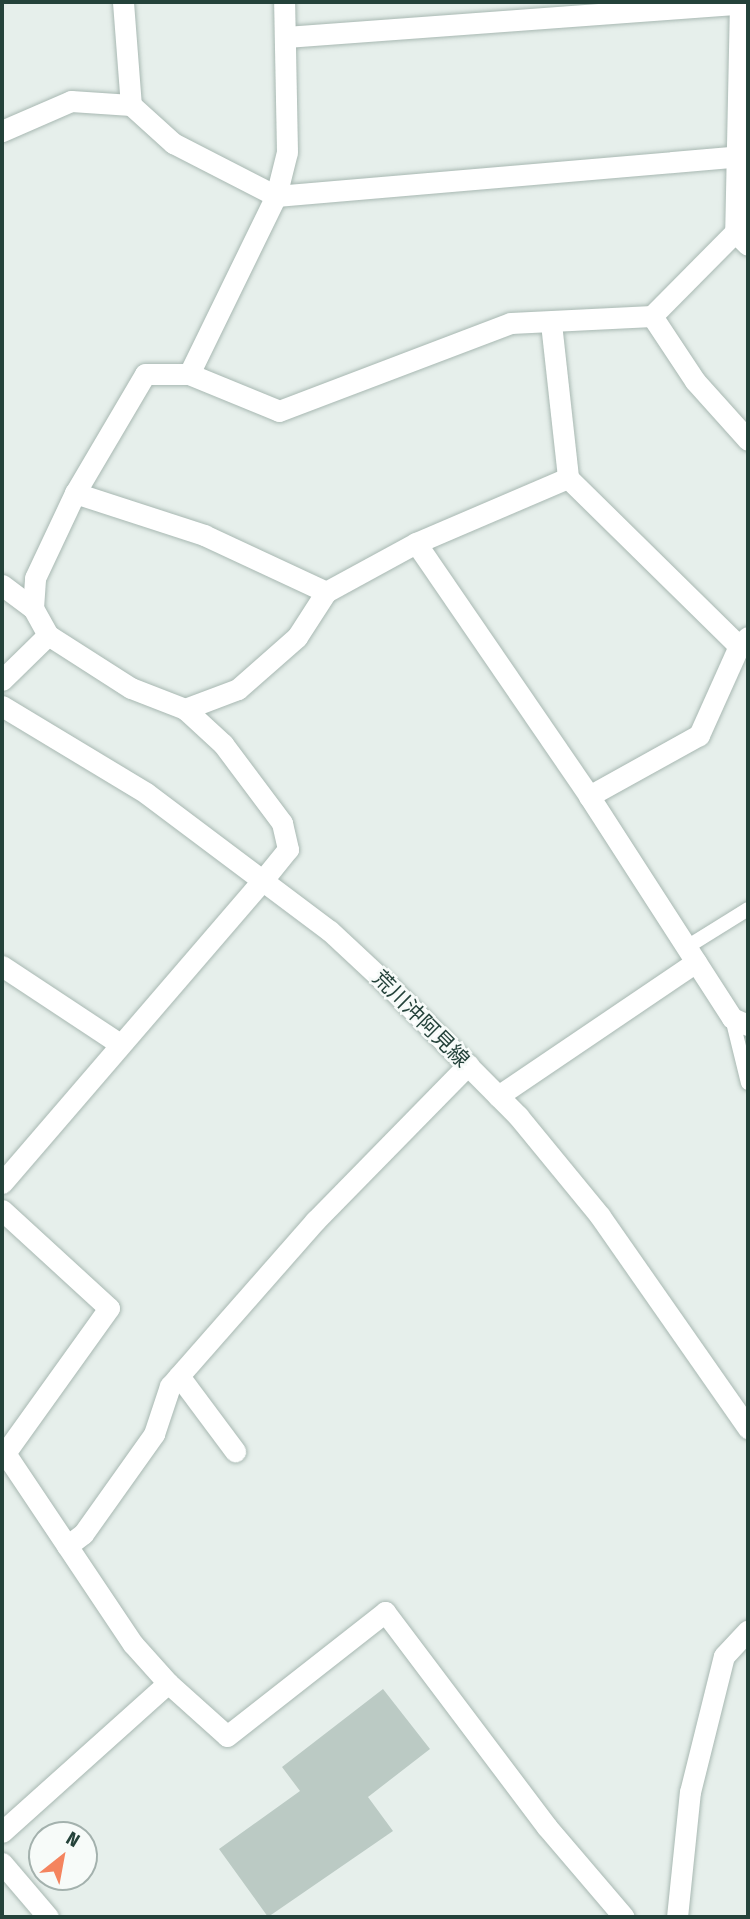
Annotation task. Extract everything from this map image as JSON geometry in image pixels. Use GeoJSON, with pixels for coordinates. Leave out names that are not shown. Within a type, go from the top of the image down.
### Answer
{"type":"FeatureCollection","features":[{"type":"Feature","properties":{"kind":"street"},"geometry":{"type":"LineString","coordinates":[[123,2],[131,106]]}},
{"type":"Feature","properties":{"kind":"street"},"geometry":{"type":"LineString","coordinates":[[189,374],[276,196],[287,152],[284,2]]}},
{"type":"Feature","properties":{"kind":"street"},"geometry":{"type":"LineString","coordinates":[[33,608],[35,578],[75,493],[145,374],[189,374],[279,411],[511,323],[652,316],[742,239],[733,156],[743,3],[286,37]]}},
{"type":"Feature","properties":{"kind":"street"},"geometry":{"type":"LineString","coordinates":[[2,131],[71,101],[131,106],[173,143],[276,196],[733,156]]}},
{"type":"Feature","properties":{"kind":"street"},"geometry":{"type":"LineString","coordinates":[[652,316],[695,381],[748,439]]}},
{"type":"Feature","properties":{"kind":"street"},"geometry":{"type":"LineString","coordinates":[[551,323],[568,478],[744,642],[699,735],[589,796]]}},
{"type":"Feature","properties":{"kind":"street"},"geometry":{"type":"LineString","coordinates":[[185,709],[238,689],[297,637],[326,592],[416,543],[568,478]]}},
{"type":"Feature","properties":{"kind":"street"},"geometry":{"type":"LineString","coordinates":[[75,493],[204,535],[326,592]]}},
{"type":"Feature","properties":{"kind":"street"},"geometry":{"type":"LineString","coordinates":[[416,543],[589,796],[691,954],[740,1021]]}},
{"type":"Feature","properties":{"kind":"street"},"geometry":{"type":"LineString","coordinates":[[2,585],[33,608],[48,635],[131,688],[185,709],[223,744],[282,823],[288,849],[2,1183]]}},
{"type":"Feature","properties":{"kind":"street"},"geometry":{"type":"LineString","coordinates":[[2,680],[48,635]]}},
{"type":"Feature","properties":{"kind":"street","name":"荒川沖阿見線"},"geometry":{"type":"LineString","coordinates":[[2,706],[146,793],[330,931],[498,1096],[600,1216],[745,1415]]}},
{"type":"Feature","properties":{"kind":"street"},"geometry":{"type":"LineString","coordinates":[[498,1096],[691,954]]}},
{"type":"Feature","properties":{"kind":"street"},"geometry":{"type":"LineString","coordinates":[[2,966],[120,1044]]}},
{"type":"Feature","properties":{"kind":"street"},"geometry":{"type":"LineString","coordinates":[[67,1546],[83,1535],[154,1434],[170,1386],[178,1376],[315,1221],[468,1065]]}},
{"type":"Feature","properties":{"kind":"street"},"geometry":{"type":"LineString","coordinates":[[2,1210],[109,1308],[3,1455],[133,1644],[167,1683],[227,1736],[385,1612],[547,1827],[624,1917]]}},
{"type":"Feature","properties":{"kind":"street"},"geometry":{"type":"LineString","coordinates":[[178,1376],[234,1451]]}},
{"type":"Feature","properties":{"kind":"street"},"geometry":{"type":"LineString","coordinates":[[677,1917],[690,1793],[724,1656],[748,1629]]}},
{"type":"Feature","properties":{"kind":"street"},"geometry":{"type":"LineString","coordinates":[[2,1832],[167,1683]]}},
{"type":"Feature","properties":{"kind":"street"},"geometry":{"type":"LineString","coordinates":[[2,1863],[48,1917]]}},
{"type":"Feature","properties":{"kind":"lane"},"geometry":{"type":"LineString","coordinates":[[691,954],[748,909]]}},
{"type":"Feature","properties":{"kind":"lane"},"geometry":{"type":"LineString","coordinates":[[740,1021],[748,1083]]}},
{"type":"Feature","properties":{"kind":"building"},"geometry":{"type":"Polygon","coordinates":[[[383,1689],[430,1749],[368,1797],[393,1831],[268,1917],[219,1849],[300,1791],[282,1767],[383,1689]]]}}]}
